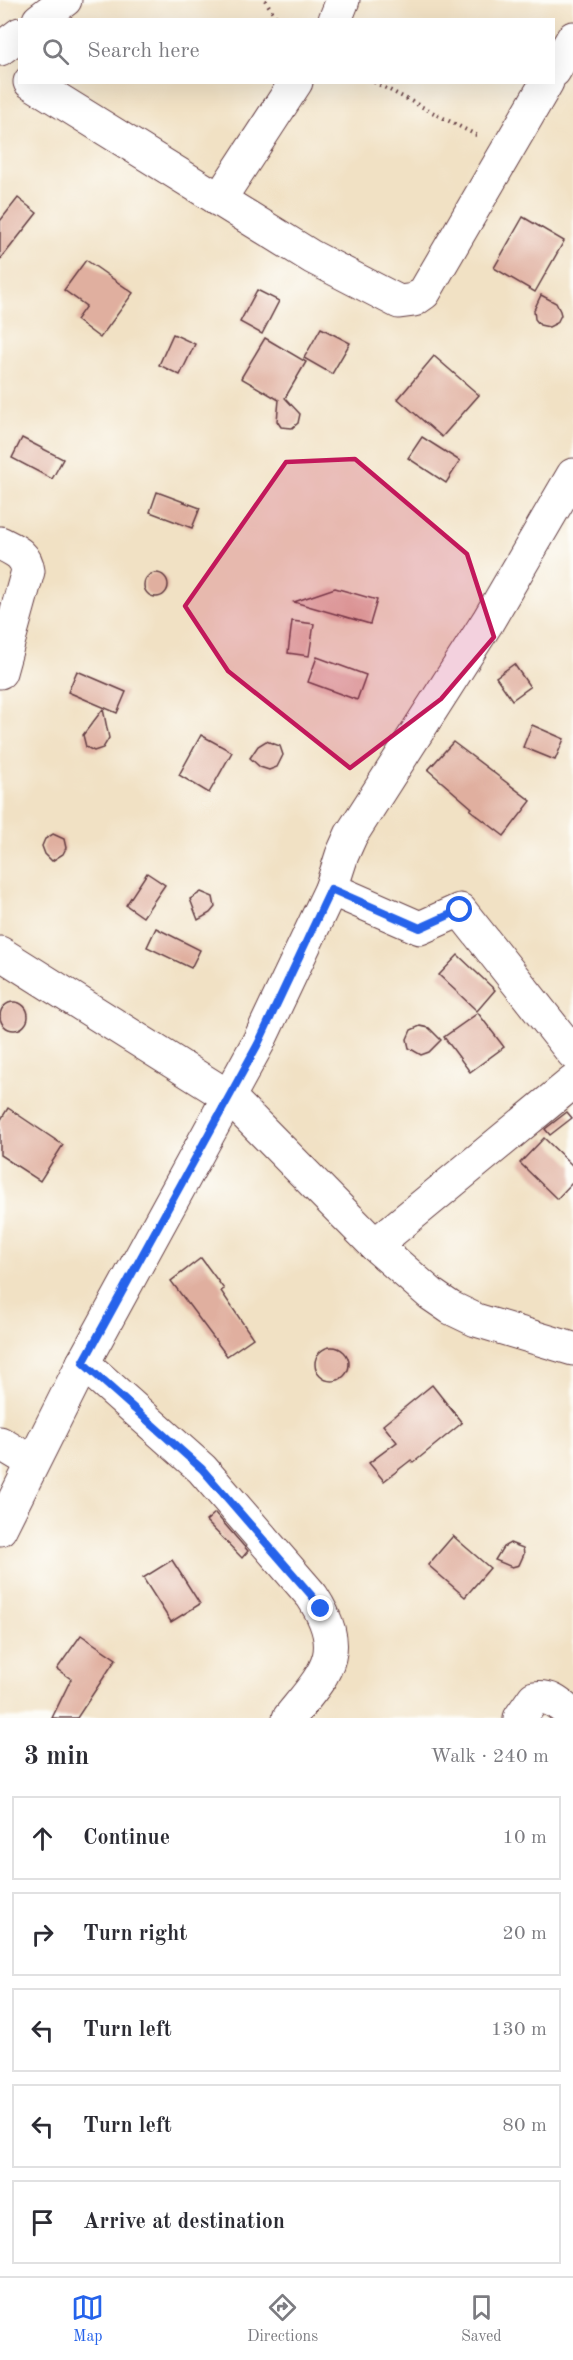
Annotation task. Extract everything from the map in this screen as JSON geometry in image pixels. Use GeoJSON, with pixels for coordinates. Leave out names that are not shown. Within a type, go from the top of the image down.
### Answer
{"type":"FeatureCollection","features":[{"type":"Feature","properties":{"kind":"street"},"geometry":{"type":"LineString","coordinates":[[42,18],[65,0]]}},
{"type":"Feature","properties":{"kind":"street"},"geometry":{"type":"LineString","coordinates":[[335,18],[343,0]]}},
{"type":"Feature","properties":{"kind":"street"},"geometry":{"type":"LineString","coordinates":[[0,49],[18,36]]}},
{"type":"Feature","properties":{"kind":"street"},"geometry":{"type":"LineString","coordinates":[[555,69],[573,38]]}},
{"type":"Feature","properties":{"kind":"street"},"geometry":{"type":"LineString","coordinates":[[0,65],[18,75]]}},
{"type":"Feature","properties":{"kind":"street"},"geometry":{"type":"LineString","coordinates":[[33,84],[312,257],[399,302],[414,300],[424,292],[546,84]]}},
{"type":"Feature","properties":{"kind":"street"},"geometry":{"type":"LineString","coordinates":[[219,200],[295,84]]}},
{"type":"Feature","properties":{"kind":"street"},"geometry":{"type":"LineString","coordinates":[[0,1529],[83,1363],[258,1044],[331,889],[351,835],[488,621],[573,475]]}},
{"type":"Feature","properties":{"kind":"street"},"geometry":{"type":"LineString","coordinates":[[0,543],[23,556],[28,571],[0,672]]}},
{"type":"Feature","properties":{"kind":"street"},"geometry":{"type":"LineString","coordinates":[[331,889],[420,928],[460,910],[573,1053]]}},
{"type":"Feature","properties":{"kind":"street"},"geometry":{"type":"LineString","coordinates":[[0,953],[229,1097],[375,1245],[432,1295],[451,1308],[476,1320],[568,1342]]}},
{"type":"Feature","properties":{"kind":"street"},"geometry":{"type":"LineString","coordinates":[[375,1245],[573,1082]]}},
{"type":"Feature","properties":{"kind":"street"},"geometry":{"type":"LineString","coordinates":[[83,1363],[202,1469],[321,1609],[331,1647],[329,1659],[325,1672],[289,1718]]}},
{"type":"Feature","properties":{"kind":"street"},"geometry":{"type":"LineString","coordinates":[[0,1443],[32,1462]]}},
{"type":"Feature","properties":{"kind":"street"},"geometry":{"type":"LineString","coordinates":[[520,1718],[534,1698],[545,1696],[554,1700],[573,1716]]}},
{"type":"Feature","properties":{"kind":"path"},"geometry":{"type":"LineString","coordinates":[[265,0],[277,18]]}},
{"type":"Feature","properties":{"kind":"path"},"geometry":{"type":"LineString","coordinates":[[378,84],[490,142]]}},
{"type":"Feature","properties":{"kind":"highlighted area"},"geometry":{"type":"Polygon","coordinates":[[[355,459],[467,554],[494,637],[441,699],[350,768],[228,671],[185,606],[286,462],[355,459]]]}},
{"type":"Feature","properties":{"kind":"building"},"geometry":{"type":"Polygon","coordinates":[[[18,198],[37,213],[0,260],[0,221],[18,198]]]}},
{"type":"Feature","properties":{"kind":"building"},"geometry":{"type":"Polygon","coordinates":[[[523,217],[564,241],[535,292],[494,268],[523,217]]]}},
{"type":"Feature","properties":{"kind":"building"},"geometry":{"type":"Polygon","coordinates":[[[86,260],[133,293],[100,338],[76,320],[86,306],[64,290],[86,260]]]}},
{"type":"Feature","properties":{"kind":"building"},"geometry":{"type":"Polygon","coordinates":[[[257,290],[279,301],[262,334],[240,322],[257,290]]]}},
{"type":"Feature","properties":{"kind":"building"},"geometry":{"type":"Polygon","coordinates":[[[541,295],[556,303],[561,315],[557,323],[549,327],[540,325],[535,319],[534,310],[541,295]]]}},
{"type":"Feature","properties":{"kind":"building"},"geometry":{"type":"Polygon","coordinates":[[[321,328],[350,343],[332,374],[304,358],[321,328]]]}},
{"type":"Feature","properties":{"kind":"building"},"geometry":{"type":"Polygon","coordinates":[[[173,334],[195,344],[180,375],[159,365],[173,334]]]}},
{"type":"Feature","properties":{"kind":"building"},"geometry":{"type":"Polygon","coordinates":[[[265,338],[306,362],[285,398],[300,414],[298,423],[292,428],[281,427],[277,421],[279,400],[241,378],[265,338]]]}},
{"type":"Feature","properties":{"kind":"building"},"geometry":{"type":"Polygon","coordinates":[[[434,356],[479,395],[442,437],[398,399],[434,356]]]}},
{"type":"Feature","properties":{"kind":"building"},"geometry":{"type":"Polygon","coordinates":[[[422,437],[460,461],[446,483],[408,458],[422,437]]]}},
{"type":"Feature","properties":{"kind":"building"},"geometry":{"type":"Polygon","coordinates":[[[22,438],[63,459],[52,479],[12,458],[22,438]]]}},
{"type":"Feature","properties":{"kind":"building"},"geometry":{"type":"Polygon","coordinates":[[[157,492],[200,508],[192,528],[150,512],[157,492]]]}},
{"type":"Feature","properties":{"kind":"building"},"geometry":{"type":"Polygon","coordinates":[[[151,573],[161,573],[168,580],[168,590],[161,597],[151,597],[144,590],[144,580],[151,573]]]}},
{"type":"Feature","properties":{"kind":"building"},"geometry":{"type":"Polygon","coordinates":[[[335,588],[377,600],[370,624],[294,602],[335,588]]]}},
{"type":"Feature","properties":{"kind":"building"},"geometry":{"type":"Polygon","coordinates":[[[292,621],[314,624],[309,656],[288,653],[292,621]]]}},
{"type":"Feature","properties":{"kind":"building"},"geometry":{"type":"Polygon","coordinates":[[[317,657],[366,675],[357,700],[308,682],[317,657]]]}},
{"type":"Feature","properties":{"kind":"building"},"geometry":{"type":"Polygon","coordinates":[[[514,664],[530,687],[512,700],[496,677],[514,664]]]}},
{"type":"Feature","properties":{"kind":"building"},"geometry":{"type":"Polygon","coordinates":[[[77,671],[126,692],[117,713],[68,692],[77,671]]]}},
{"type":"Feature","properties":{"kind":"building"},"geometry":{"type":"Polygon","coordinates":[[[103,709],[109,738],[103,748],[94,751],[86,747],[83,735],[103,709]]]}},
{"type":"Feature","properties":{"kind":"building"},"geometry":{"type":"Polygon","coordinates":[[[532,725],[564,739],[555,760],[523,747],[532,725]]]}},
{"type":"Feature","properties":{"kind":"building"},"geometry":{"type":"Polygon","coordinates":[[[201,735],[232,752],[209,793],[179,775],[201,735]]]}},
{"type":"Feature","properties":{"kind":"building"},"geometry":{"type":"Polygon","coordinates":[[[266,741],[280,746],[283,755],[277,767],[269,770],[260,767],[250,758],[258,746],[266,741]]]}},
{"type":"Feature","properties":{"kind":"building"},"geometry":{"type":"Polygon","coordinates":[[[453,742],[531,801],[504,836],[470,810],[472,808],[428,770],[453,742]]]}},
{"type":"Feature","properties":{"kind":"building"},"geometry":{"type":"Polygon","coordinates":[[[53,834],[64,839],[66,848],[63,854],[52,861],[45,854],[42,846],[45,839],[53,834]]]}},
{"type":"Feature","properties":{"kind":"building"},"geometry":{"type":"Polygon","coordinates":[[[147,873],[165,885],[143,917],[126,905],[147,873]]]}},
{"type":"Feature","properties":{"kind":"building"},"geometry":{"type":"Polygon","coordinates":[[[201,892],[213,897],[215,907],[198,920],[190,899],[201,892]]]}},
{"type":"Feature","properties":{"kind":"building"},"geometry":{"type":"Polygon","coordinates":[[[156,928],[200,950],[191,968],[147,947],[156,928]]]}},
{"type":"Feature","properties":{"kind":"building"},"geometry":{"type":"Polygon","coordinates":[[[458,955],[495,990],[477,1011],[439,975],[458,955]]]}},
{"type":"Feature","properties":{"kind":"building"},"geometry":{"type":"Polygon","coordinates":[[[14,1002],[24,1006],[28,1016],[24,1026],[14,1030],[4,1026],[0,1016],[4,1006],[14,1002]]]}},
{"type":"Feature","properties":{"kind":"building"},"geometry":{"type":"Polygon","coordinates":[[[478,1013],[504,1047],[470,1072],[444,1037],[478,1013]]]}},
{"type":"Feature","properties":{"kind":"building"},"geometry":{"type":"Polygon","coordinates":[[[420,1026],[429,1028],[441,1040],[429,1052],[421,1055],[409,1048],[407,1039],[411,1030],[420,1026]]]}},
{"type":"Feature","properties":{"kind":"building"},"geometry":{"type":"Polygon","coordinates":[[[8,1108],[63,1145],[40,1181],[0,1155],[0,1121],[8,1108]]]}},
{"type":"Feature","properties":{"kind":"building"},"geometry":{"type":"Polygon","coordinates":[[[567,1112],[572,1118],[550,1135],[545,1129],[567,1112]]]}},
{"type":"Feature","properties":{"kind":"building"},"geometry":{"type":"Polygon","coordinates":[[[544,1138],[573,1166],[573,1182],[557,1199],[520,1163],[544,1138]]]}},
{"type":"Feature","properties":{"kind":"building"},"geometry":{"type":"Polygon","coordinates":[[[201,1258],[224,1289],[221,1291],[253,1338],[227,1356],[171,1281],[201,1258]]]}},
{"type":"Feature","properties":{"kind":"building"},"geometry":{"type":"Polygon","coordinates":[[[332,1347],[344,1352],[349,1364],[344,1376],[332,1381],[320,1376],[315,1364],[320,1352],[332,1347]]]}},
{"type":"Feature","properties":{"kind":"building"},"geometry":{"type":"Polygon","coordinates":[[[432,1385],[462,1423],[413,1463],[411,1460],[384,1481],[369,1463],[397,1442],[383,1425],[432,1385]]]}},
{"type":"Feature","properties":{"kind":"building"},"geometry":{"type":"Polygon","coordinates":[[[215,1513],[248,1551],[242,1558],[206,1521],[215,1513]]]}},
{"type":"Feature","properties":{"kind":"building"},"geometry":{"type":"Polygon","coordinates":[[[453,1536],[490,1568],[465,1597],[428,1565],[453,1536]]]}},
{"type":"Feature","properties":{"kind":"building"},"geometry":{"type":"Polygon","coordinates":[[[510,1543],[523,1548],[524,1554],[519,1565],[512,1567],[495,1560],[503,1547],[510,1543]]]}},
{"type":"Feature","properties":{"kind":"building"},"geometry":{"type":"Polygon","coordinates":[[[172,1560],[200,1604],[171,1622],[143,1578],[172,1560]]]}},
{"type":"Feature","properties":{"kind":"building"},"geometry":{"type":"Polygon","coordinates":[[[81,1635],[116,1659],[77,1718],[52,1718],[71,1679],[57,1669],[81,1635]]]}},
{"type":"Feature","properties":{"kind":"route"},"geometry":{"type":"LineString","coordinates":[[321,1609],[202,1469],[83,1363],[258,1044],[331,889],[420,928],[460,910]]}}]}
